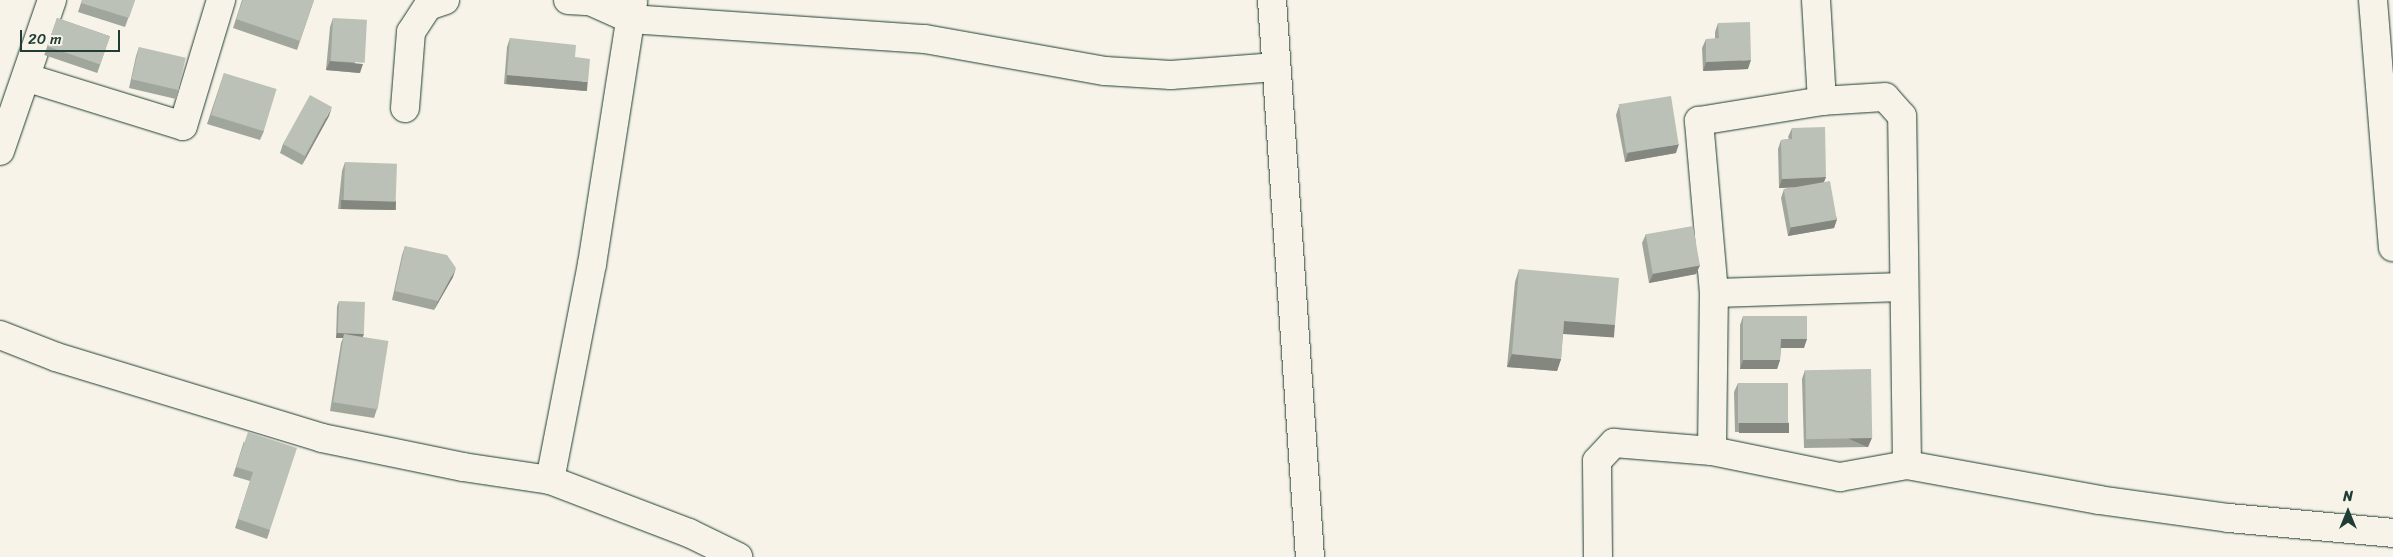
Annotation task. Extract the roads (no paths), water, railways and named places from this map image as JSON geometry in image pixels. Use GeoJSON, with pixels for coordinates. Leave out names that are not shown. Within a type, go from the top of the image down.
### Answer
{"type":"FeatureCollection","features":[{"type":"Feature","properties":{"kind":"main road"},"geometry":{"type":"LineString","coordinates":[[0,151],[28,78],[52,0]]}},
{"type":"Feature","properties":{"kind":"main road"},"geometry":{"type":"LineString","coordinates":[[28,78],[183,126],[221,0]]}},
{"type":"Feature","properties":{"kind":"main road"},"geometry":{"type":"LineString","coordinates":[[405,108],[411,32],[428,6],[445,0]]}},
{"type":"Feature","properties":{"kind":"main road"},"geometry":{"type":"LineString","coordinates":[[568,0],[590,1],[632,10],[925,39],[1105,71],[1171,75],[1276,67]]}},
{"type":"Feature","properties":{"kind":"main road"},"geometry":{"type":"LineString","coordinates":[[1272,0],[1310,557]]}},
{"type":"Feature","properties":{"kind":"main road"},"geometry":{"type":"LineString","coordinates":[[1816,0],[1822,101]]}},
{"type":"Feature","properties":{"kind":"main road"},"geometry":{"type":"LineString","coordinates":[[2374,0],[2393,247]]}},
{"type":"Feature","properties":{"kind":"main road"},"geometry":{"type":"LineString","coordinates":[[550,480],[592,264],[632,10]]}},
{"type":"Feature","properties":{"kind":"main road"},"geometry":{"type":"LineString","coordinates":[[1712,451],[1714,293],[1699,121],[1822,101],[1885,97],[1902,116],[1907,465]]}},
{"type":"Feature","properties":{"kind":"main road"},"geometry":{"type":"LineString","coordinates":[[1714,293],[1904,287]]}},
{"type":"Feature","properties":{"kind":"main road"},"geometry":{"type":"LineString","coordinates":[[0,335],[56,357],[322,438],[463,467],[550,480],[689,533],[738,557]]}},
{"type":"Feature","properties":{"kind":"main road"},"geometry":{"type":"LineString","coordinates":[[1598,557],[1597,461],[1614,443],[1712,451],[1840,477],[1907,465],[2099,500],[2229,518],[2393,533]]}}]}
